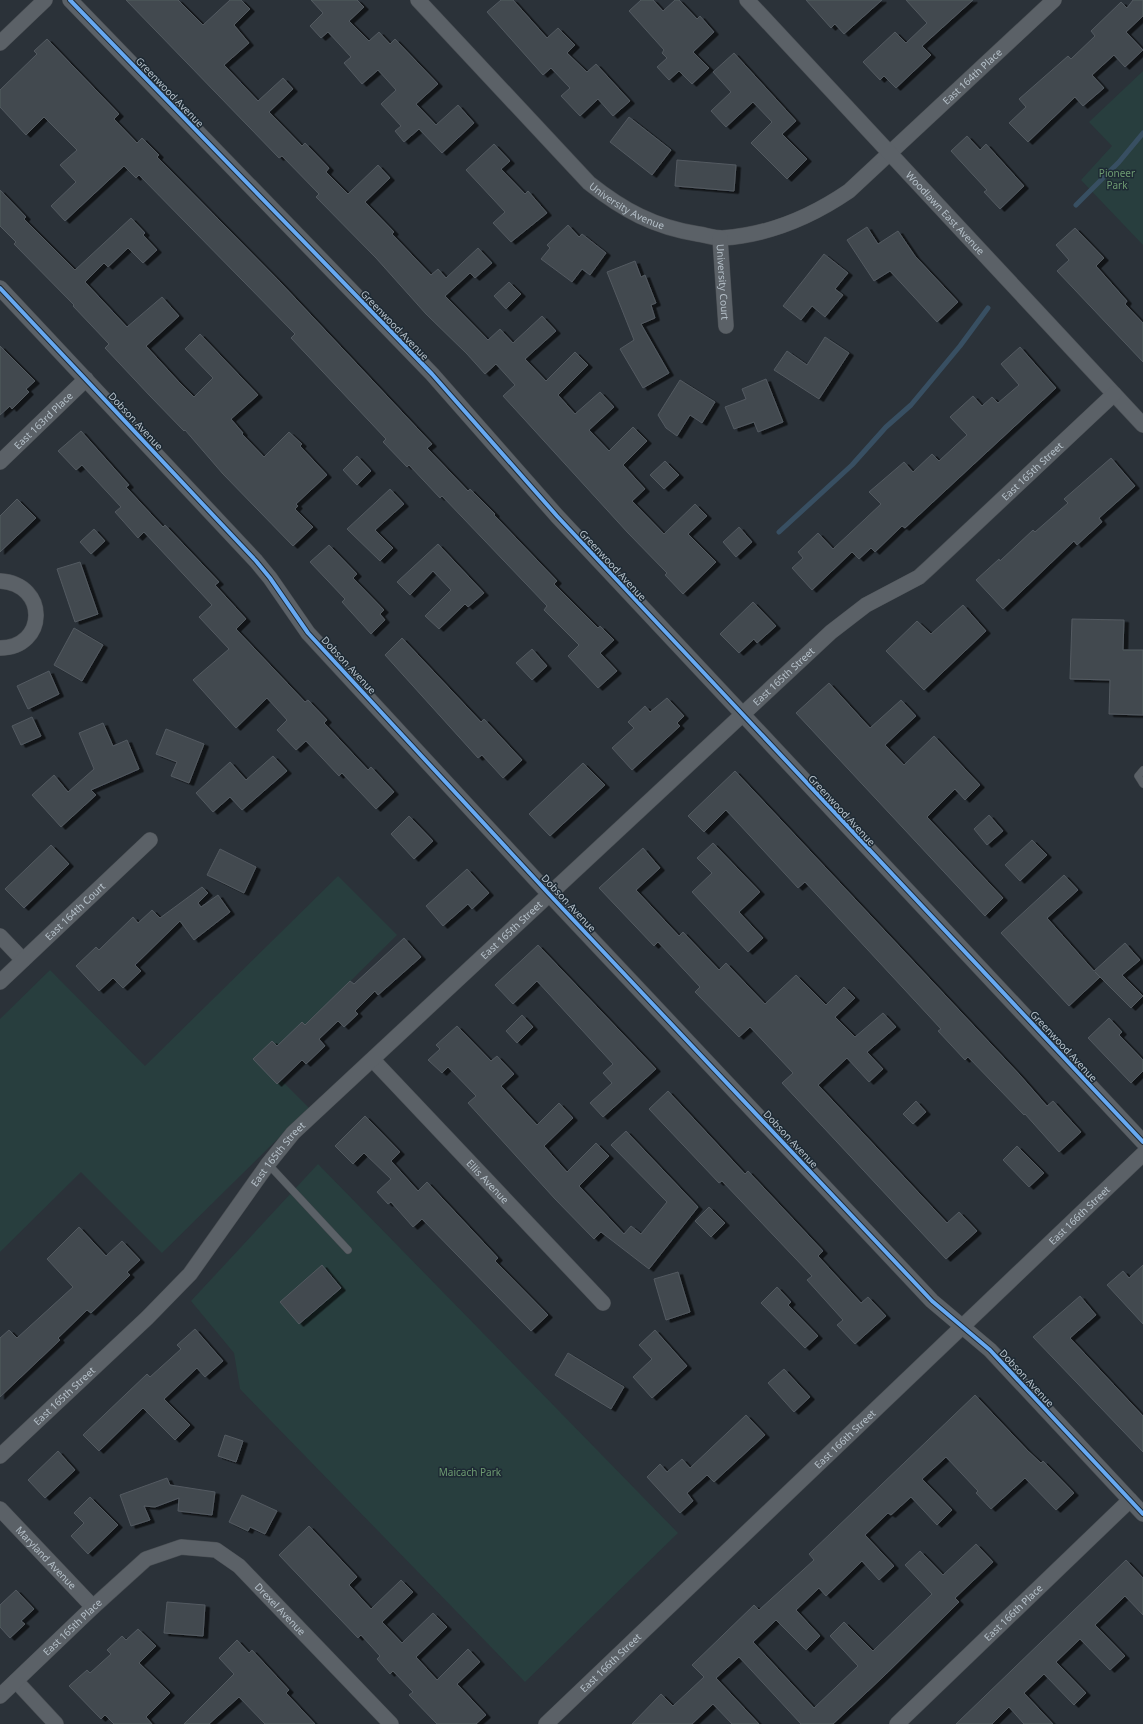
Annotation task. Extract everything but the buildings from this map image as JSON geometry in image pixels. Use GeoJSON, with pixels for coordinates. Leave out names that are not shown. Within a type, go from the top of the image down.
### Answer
{"type":"FeatureCollection","features":[{"type":"Feature","properties":{"kind":"street"},"geometry":{"type":"LineString","coordinates":[[0,43],[45,0]]}},
{"type":"Feature","properties":{"kind":"street","name":"Greenwood Avenue"},"geometry":{"type":"LineString","coordinates":[[70,0],[432,374],[520,475],[742,715],[1143,1142]]}},
{"type":"Feature","properties":{"kind":"street","name":"University Avenue"},"geometry":{"type":"LineString","coordinates":[[418,0],[595,188],[614,202],[638,216],[690,233],[720,238],[759,232],[804,218],[827,206],[849,191],[890,153]]}},
{"type":"Feature","properties":{"kind":"street","name":"Woodlawn East Avenue"},"geometry":{"type":"LineString","coordinates":[[747,0],[1143,425]]}},
{"type":"Feature","properties":{"kind":"street","name":"East 164th Place"},"geometry":{"type":"LineString","coordinates":[[890,153],[1054,0]]}},
{"type":"Feature","properties":{"kind":"street","name":"University Court"},"geometry":{"type":"LineString","coordinates":[[720,238],[726,326]]}},
{"type":"Feature","properties":{"kind":"street","name":"Dobson Avenue"},"geometry":{"type":"LineString","coordinates":[[0,288],[256,561],[270,578],[308,633],[549,894],[932,1301],[990,1350],[1143,1514]]}},
{"type":"Feature","properties":{"kind":"street","name":"East 163rd Place"},"geometry":{"type":"LineString","coordinates":[[0,462],[86,379]]}},
{"type":"Feature","properties":{"kind":"street","name":"East 165th Street"},"geometry":{"type":"LineString","coordinates":[[0,1456],[171,1295],[190,1274],[268,1164],[293,1133],[848,618],[866,605],[919,576],[931,566],[1114,394]]}},
{"type":"Feature","properties":{"kind":"street"},"geometry":{"type":"LineString","coordinates":[[0,581],[12,582],[22,587],[33,601],[36,618],[33,629],[27,638],[18,645],[0,648]]}},
{"type":"Feature","properties":{"kind":"street","name":"East 164th Court"},"geometry":{"type":"LineString","coordinates":[[0,982],[150,840]]}},
{"type":"Feature","properties":{"kind":"street"},"geometry":{"type":"LineString","coordinates":[[0,936],[23,960]]}},
{"type":"Feature","properties":{"kind":"street","name":"Ellis Avenue"},"geometry":{"type":"LineString","coordinates":[[372,1060],[603,1303]]}},
{"type":"Feature","properties":{"kind":"street","name":"East 166th Street"},"geometry":{"type":"LineString","coordinates":[[546,1724],[1143,1154]]}},
{"type":"Feature","properties":{"kind":"street","name":"East 166th Place"},"geometry":{"type":"LineString","coordinates":[[896,1724],[1130,1500]]}},
{"type":"Feature","properties":{"kind":"street","name":"Maryland Avenue"},"geometry":{"type":"LineString","coordinates":[[0,1509],[93,1607]]}},
{"type":"Feature","properties":{"kind":"street","name":"Drexel Avenue"},"geometry":{"type":"LineString","coordinates":[[146,1560],[181,1547],[216,1550],[240,1566],[391,1724]]}},
{"type":"Feature","properties":{"kind":"street","name":"East 165th Place"},"geometry":{"type":"LineString","coordinates":[[0,1696],[93,1607],[146,1560]]}},
{"type":"Feature","properties":{"kind":"street"},"geometry":{"type":"LineString","coordinates":[[16,1681],[56,1724]]}},
{"type":"Feature","properties":{"kind":"lane"},"geometry":{"type":"LineString","coordinates":[[1143,770],[1138,776],[1143,784]]}},
{"type":"Feature","properties":{"kind":"lane"},"geometry":{"type":"LineString","coordinates":[[268,1164],[348,1250]]}},
{"type":"Feature","properties":{"kind":"green space","name":"Pioneer Park"},"geometry":{"type":"Polygon","coordinates":[[[1143,71],[1143,245],[1081,180],[1112,146],[1089,122],[1143,71]]]}},
{"type":"Feature","properties":{"kind":"green space"},"geometry":{"type":"Polygon","coordinates":[[[338,876],[397,935],[266,1065],[309,1108],[162,1253],[81,1172],[0,1252],[0,1019],[50,970],[145,1066],[338,876]]]}},
{"type":"Feature","properties":{"kind":"green space","name":"Maicach Park"},"geometry":{"type":"Polygon","coordinates":[[[318,1164],[678,1533],[525,1682],[240,1389],[234,1353],[191,1301],[318,1164]]]}},
{"type":"Feature","properties":{"kind":"waterway"},"geometry":{"type":"LineString","coordinates":[[1076,205],[1119,162],[1143,133]]}},
{"type":"Feature","properties":{"kind":"waterway"},"geometry":{"type":"LineString","coordinates":[[779,532],[852,465],[886,427],[911,405],[960,346],[988,308]]}},
{"type":"Feature","properties":{"kind":"cycle path"},"geometry":{"type":"LineString","coordinates":[[70,0],[432,374],[557,516],[1143,1142]]}},
{"type":"Feature","properties":{"kind":"cycle path"},"geometry":{"type":"LineString","coordinates":[[0,288],[256,561],[270,578],[308,633],[549,894],[932,1301],[990,1350],[1143,1514]]}}]}
